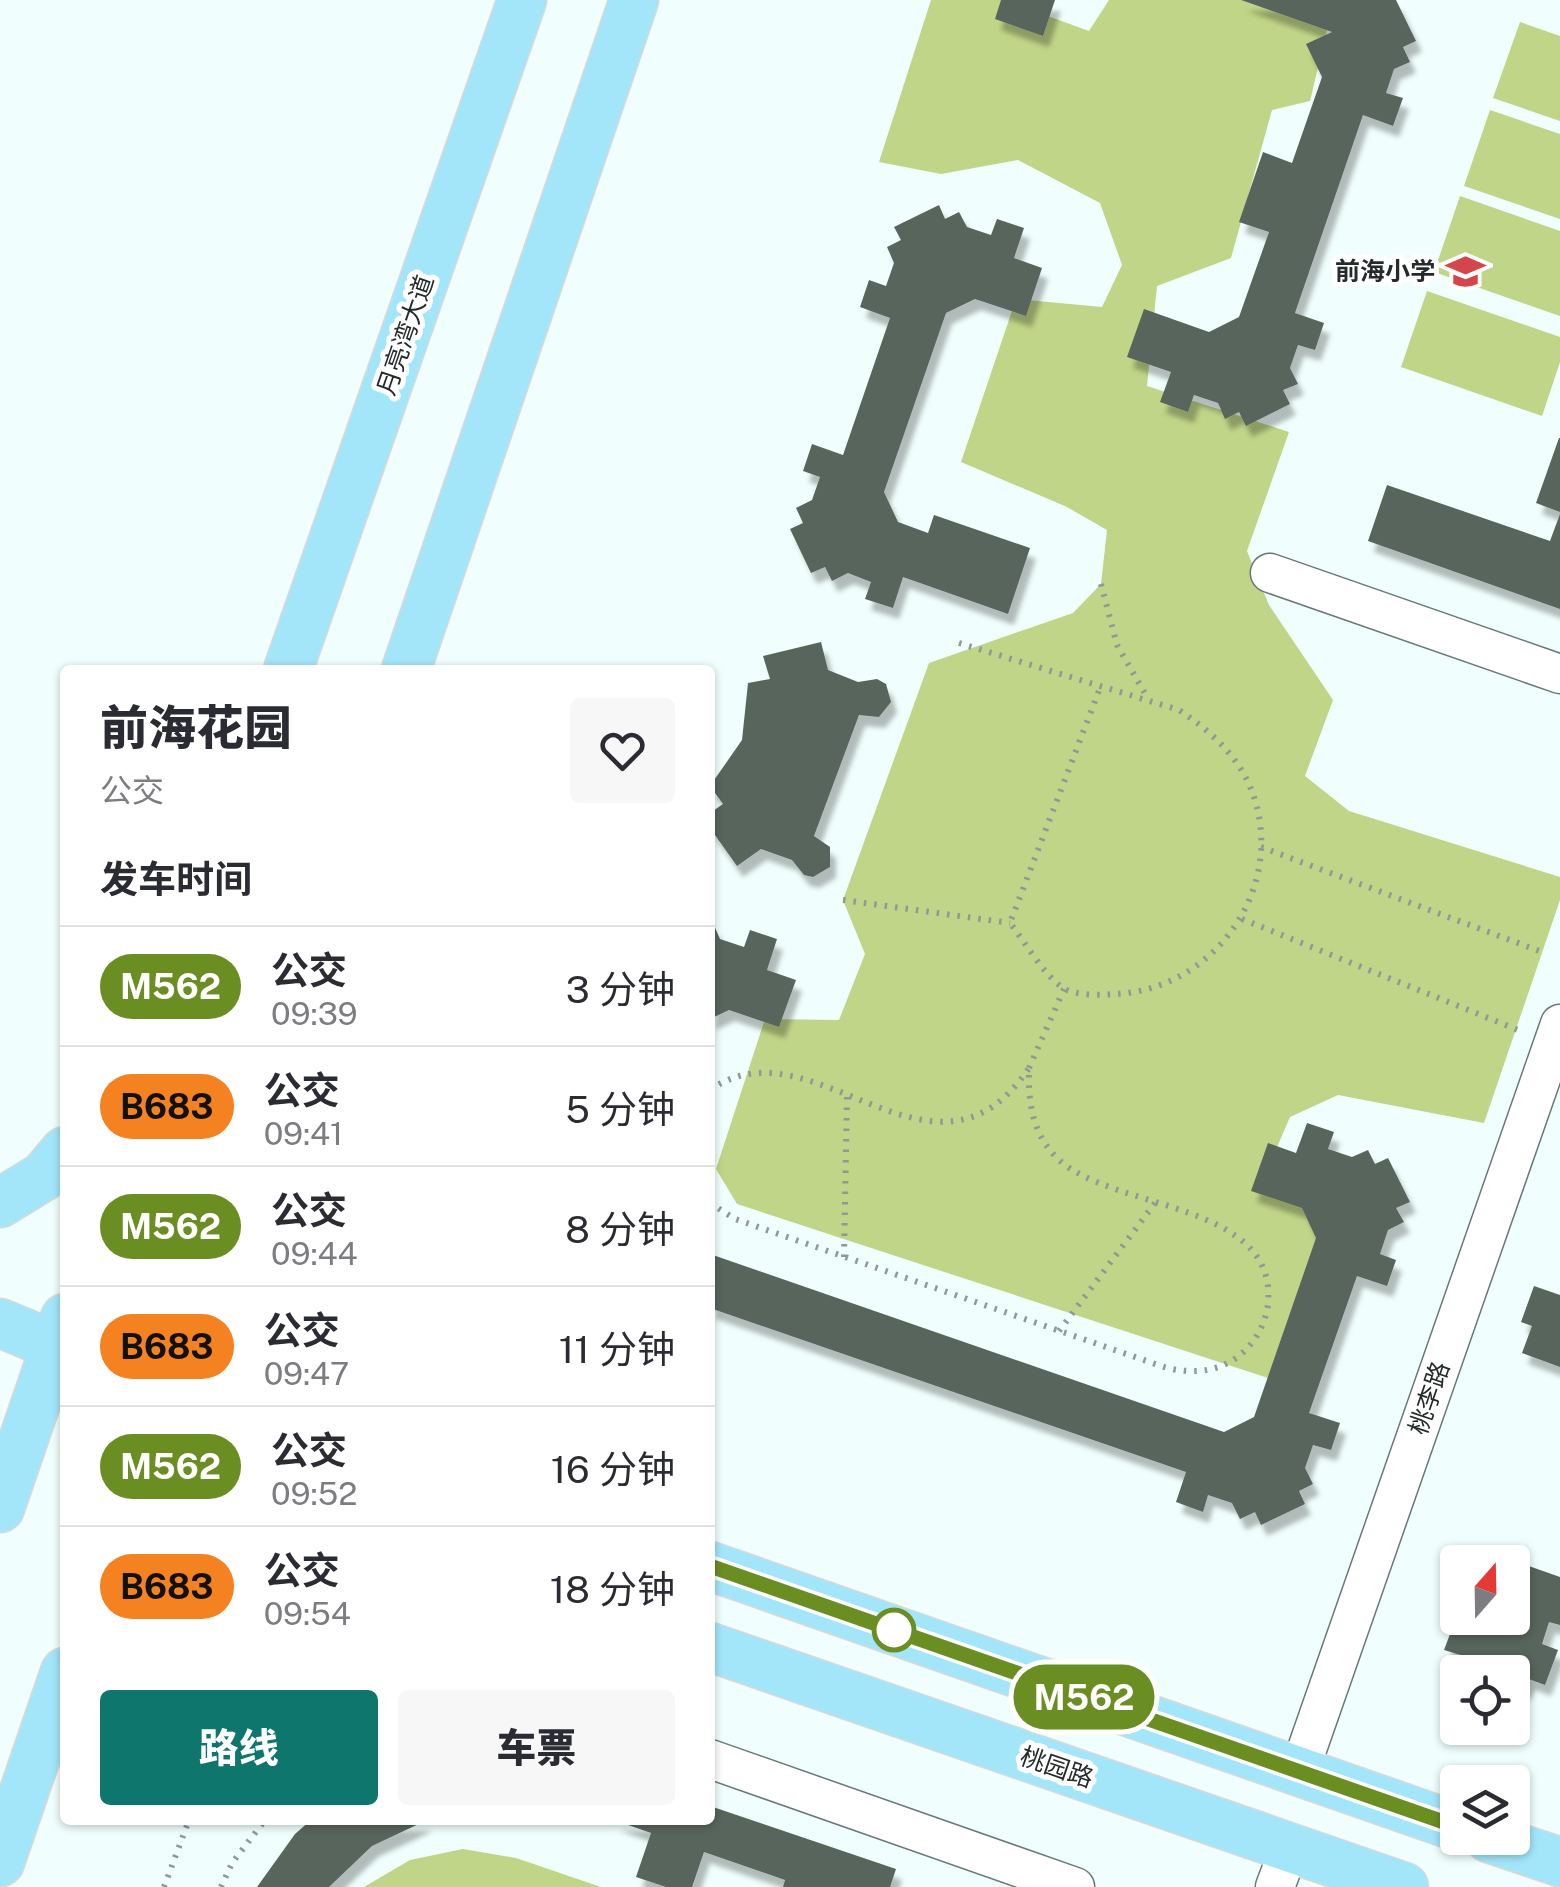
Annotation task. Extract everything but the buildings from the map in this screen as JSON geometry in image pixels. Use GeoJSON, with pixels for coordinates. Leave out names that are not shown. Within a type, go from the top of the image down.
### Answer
{"type":"FeatureCollection","features":[{"type":"Feature","properties":{"kind":"main road"},"geometry":{"type":"LineString","coordinates":[[408,665],[634,0]]}},
{"type":"Feature","properties":{"kind":"main road","name":"月亮湾大道"},"geometry":{"type":"LineString","coordinates":[[290,665],[519,6]]}},
{"type":"Feature","properties":{"kind":"main road"},"geometry":{"type":"LineString","coordinates":[[0,1203],[44,1176],[60,1157]]}},
{"type":"Feature","properties":{"kind":"main road"},"geometry":{"type":"LineString","coordinates":[[0,1324],[60,1338]]}},
{"type":"Feature","properties":{"kind":"main road"},"geometry":{"type":"LineString","coordinates":[[0,1508],[60,1343]]}},
{"type":"Feature","properties":{"kind":"main road"},"geometry":{"type":"LineString","coordinates":[[715,1568],[1440,1820]]}},
{"type":"Feature","properties":{"kind":"main road","name":"桃园路"},"geometry":{"type":"LineString","coordinates":[[715,1649],[1283,1867],[1404,1887]]}},
{"type":"Feature","properties":{"kind":"main road"},"geometry":{"type":"LineString","coordinates":[[0,1862],[54,1721],[60,1694]]}},
{"type":"Feature","properties":{"kind":"main road"},"geometry":{"type":"LineString","coordinates":[[1530,1852],[1560,1862]]}},
{"type":"Feature","properties":{"kind":"street"},"geometry":{"type":"LineString","coordinates":[[1270,573],[1560,674]]}},
{"type":"Feature","properties":{"kind":"street","name":"桃李路"},"geometry":{"type":"LineString","coordinates":[[1299,1772],[1557,1034]]}},
{"type":"Feature","properties":{"kind":"street"},"geometry":{"type":"LineString","coordinates":[[715,1761],[1075,1887]]}},
{"type":"Feature","properties":{"kind":"path"},"geometry":{"type":"LineString","coordinates":[[1101,584],[1117,645],[1148,698]]}},
{"type":"Feature","properties":{"kind":"path"},"geometry":{"type":"LineString","coordinates":[[843,900],[1010,923],[1064,988],[1098,995],[1132,994],[1165,985],[1209,958],[1242,919],[1256,884],[1261,847],[1248,782],[1207,729],[1179,710],[1148,698],[1100,688],[959,642]]}},
{"type":"Feature","properties":{"kind":"path"},"geometry":{"type":"LineString","coordinates":[[1010,923],[1100,688]]}},
{"type":"Feature","properties":{"kind":"path"},"geometry":{"type":"LineString","coordinates":[[1261,847],[1542,952]]}},
{"type":"Feature","properties":{"kind":"path"},"geometry":{"type":"LineString","coordinates":[[1242,919],[1557,1034]]}},
{"type":"Feature","properties":{"kind":"path"},"geometry":{"type":"LineString","coordinates":[[715,1086],[727,1078],[766,1071],[908,1117],[955,1122],[998,1104],[1028,1068],[1064,988]]}},
{"type":"Feature","properties":{"kind":"path"},"geometry":{"type":"LineString","coordinates":[[715,1206],[736,1219],[1186,1372],[1225,1365],[1255,1339],[1268,1302],[1260,1263],[1250,1246],[1217,1224],[1094,1182],[1055,1156],[1032,1115],[1028,1068]]}},
{"type":"Feature","properties":{"kind":"path"},"geometry":{"type":"LineString","coordinates":[[844,1256],[847,1096]]}},
{"type":"Feature","properties":{"kind":"path"},"geometry":{"type":"LineString","coordinates":[[1059,1331],[1155,1203]]}},
{"type":"Feature","properties":{"kind":"path"},"geometry":{"type":"LineString","coordinates":[[164,1887],[186,1825]]}},
{"type":"Feature","properties":{"kind":"path"},"geometry":{"type":"LineString","coordinates":[[221,1887],[232,1863],[261,1825]]}},
{"type":"Feature","properties":{"kind":"green space"},"geometry":{"type":"Polygon","coordinates":[[[931,0],[1004,0],[1089,31],[1109,0],[1241,0],[1327,30],[1310,101],[1272,110],[1231,258],[1157,286],[1147,386],[1289,432],[1247,551],[1269,605],[1333,700],[1305,776],[1349,811],[1560,877],[1560,900],[1484,1123],[1338,1095],[1290,1117],[1265,1175],[1343,1219],[1271,1379],[737,1204],[716,1169],[765,1019],[839,1020],[865,954],[843,900],[929,663],[1073,613],[1101,584],[1107,530],[1067,507],[961,462],[1016,299],[1102,307],[1122,265],[1100,203],[1018,160],[941,174],[879,162],[931,0]]]}},
{"type":"Feature","properties":{"kind":"green space"},"geometry":{"type":"Polygon","coordinates":[[[1520,22],[1560,36],[1560,121],[1493,98],[1520,22]]]}},
{"type":"Feature","properties":{"kind":"green space"},"geometry":{"type":"Polygon","coordinates":[[[1490,110],[1560,134],[1560,219],[1464,186],[1490,110]]]}},
{"type":"Feature","properties":{"kind":"green space"},"geometry":{"type":"Polygon","coordinates":[[[1460,196],[1560,231],[1560,316],[1434,272],[1460,196]]]}},
{"type":"Feature","properties":{"kind":"green space"},"geometry":{"type":"Polygon","coordinates":[[[1427,291],[1560,337],[1560,362],[1542,416],[1401,367],[1427,291]]]}},
{"type":"Feature","properties":{"kind":"green space"},"geometry":{"type":"Polygon","coordinates":[[[463,1849],[516,1858],[601,1887],[364,1887],[410,1860],[463,1849]]]}},
{"type":"Feature","properties":{"kind":"bus line","name":"M562"},"geometry":{"type":"LineString","coordinates":[[715,1568],[1440,1821]]}},
{"type":"Feature","properties":{"kind":"place","name":"前海小学"},"geometry":{"type":"Point","coordinates":[1465,271]}}]}
